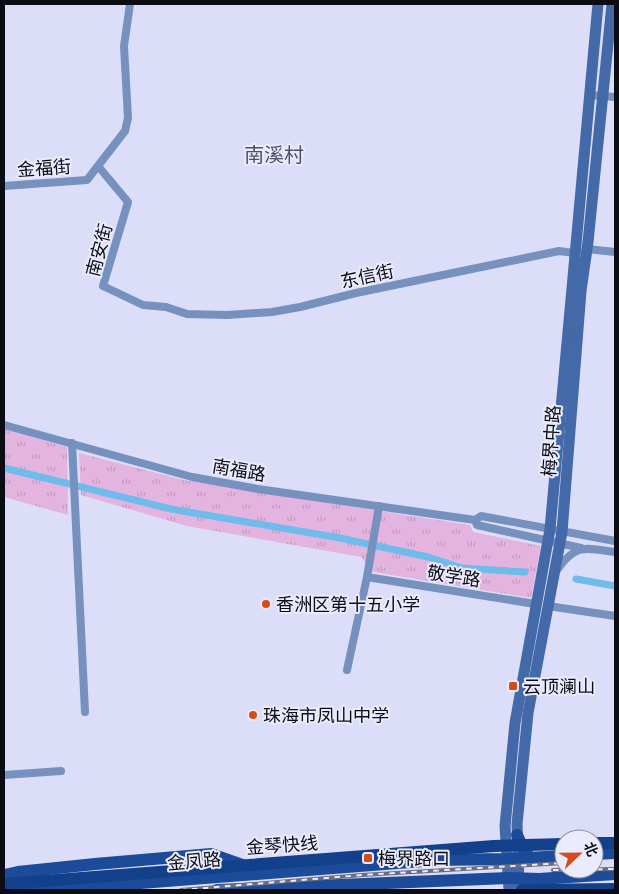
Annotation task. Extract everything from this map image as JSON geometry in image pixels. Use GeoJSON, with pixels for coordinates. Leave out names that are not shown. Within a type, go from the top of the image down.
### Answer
{"type":"FeatureCollection","features":[{"type":"Feature","properties":{"kind":"highway","name":"金琴快线"},"geometry":{"type":"LineString","coordinates":[[4,884],[484,847],[554,844]]}},
{"type":"Feature","properties":{"kind":"highway"},"geometry":{"type":"LineString","coordinates":[[517,886],[615,889]]}},
{"type":"Feature","properties":{"kind":"main road","name":"梅界中路"},"geometry":{"type":"LineString","coordinates":[[517,886],[505,826],[516,723],[535,604],[550,529],[598,4]]}},
{"type":"Feature","properties":{"kind":"main road","name":"梅界中路"},"geometry":{"type":"LineString","coordinates":[[512,859],[517,835],[528,713],[562,532],[581,291],[609,97],[612,4]]}},
{"type":"Feature","properties":{"kind":"main road"},"geometry":{"type":"LineString","coordinates":[[517,835],[525,852],[536,858]]}},
{"type":"Feature","properties":{"kind":"main road"},"geometry":{"type":"LineString","coordinates":[[4,876],[18,872],[211,854],[267,873]]}},
{"type":"Feature","properties":{"kind":"main road","name":"金凤路"},"geometry":{"type":"LineString","coordinates":[[6,890],[128,884],[436,860],[554,857]]}},
{"type":"Feature","properties":{"kind":"main road"},"geometry":{"type":"LineString","coordinates":[[517,886],[529,884],[539,879],[615,874]]}},
{"type":"Feature","properties":{"kind":"main road","name":"金凤路"},"geometry":{"type":"LineString","coordinates":[[217,890],[517,886]]}},
{"type":"Feature","properties":{"kind":"street"},"geometry":{"type":"LineString","coordinates":[[98,166],[125,131],[128,118],[124,46],[130,4]]}},
{"type":"Feature","properties":{"kind":"street"},"geometry":{"type":"LineString","coordinates":[[589,95],[609,97]]}},
{"type":"Feature","properties":{"kind":"street","name":"金福街"},"geometry":{"type":"LineString","coordinates":[[4,186],[87,180],[98,166]]}},
{"type":"Feature","properties":{"kind":"street","name":"南安街"},"geometry":{"type":"LineString","coordinates":[[98,166],[128,202],[103,286],[144,305],[166,307]]}},
{"type":"Feature","properties":{"kind":"street"},"geometry":{"type":"LineString","coordinates":[[587,249],[615,252]]}},
{"type":"Feature","properties":{"kind":"street","name":"东信街"},"geometry":{"type":"LineString","coordinates":[[166,307],[188,314],[227,315],[272,312],[559,251],[574,253]]}},
{"type":"Feature","properties":{"kind":"street","name":"南福路"},"geometry":{"type":"LineString","coordinates":[[4,424],[192,477],[258,489],[475,520]]}},
{"type":"Feature","properties":{"kind":"street"},"geometry":{"type":"LineString","coordinates":[[72,443],[85,712]]}},
{"type":"Feature","properties":{"kind":"street"},"geometry":{"type":"LineString","coordinates":[[347,670],[367,577],[379,506]]}},
{"type":"Feature","properties":{"kind":"street"},"geometry":{"type":"LineString","coordinates":[[615,541],[481,516],[475,520],[478,525],[559,544],[615,552]]}},
{"type":"Feature","properties":{"kind":"street"},"geometry":{"type":"LineString","coordinates":[[554,574],[565,558],[581,548]]}},
{"type":"Feature","properties":{"kind":"street","name":"敬学路"},"geometry":{"type":"LineString","coordinates":[[367,577],[535,604]]}},
{"type":"Feature","properties":{"kind":"street"},"geometry":{"type":"LineString","coordinates":[[548,606],[615,616]]}},
{"type":"Feature","properties":{"kind":"street"},"geometry":{"type":"LineString","coordinates":[[532,626],[544,628]]}},
{"type":"Feature","properties":{"kind":"street"},"geometry":{"type":"LineString","coordinates":[[4,775],[61,771]]}},
{"type":"Feature","properties":{"kind":"green space"},"geometry":{"type":"Polygon","coordinates":[[[4,429],[67,447],[68,515],[4,497],[4,429]]]}},
{"type":"Feature","properties":{"kind":"green space"},"geometry":{"type":"Polygon","coordinates":[[[79,453],[184,480],[470,525],[473,532],[541,546],[531,598],[373,572],[361,557],[187,526],[81,495],[79,453]]]}},
{"type":"Feature","properties":{"kind":"waterway"},"geometry":{"type":"LineString","coordinates":[[4,468],[171,509],[340,538],[428,557],[462,568],[525,572]]}},
{"type":"Feature","properties":{"kind":"waterway"},"geometry":{"type":"LineString","coordinates":[[576,579],[615,586]]}},
{"type":"Feature","properties":{"kind":"railway"},"geometry":{"type":"LineString","coordinates":[[181,890],[362,875],[554,864]]}},
{"type":"Feature","properties":{"kind":"railway"},"geometry":{"type":"LineString","coordinates":[[553,870],[615,869]]}},
{"type":"Feature","properties":{"kind":"place","name":"香洲区第十五小学"},"geometry":{"type":"Point","coordinates":[266,604]}},
{"type":"Feature","properties":{"kind":"place","name":"云顶澜山"},"geometry":{"type":"Point","coordinates":[513,686]}},
{"type":"Feature","properties":{"kind":"place","name":"珠海市凤山中学"},"geometry":{"type":"Point","coordinates":[253,715]}},
{"type":"Feature","properties":{"kind":"place","name":"梅界路口"},"geometry":{"type":"Point","coordinates":[368,858]}},
{"type":"Feature","properties":{"kind":"district","name":"南溪村"},"geometry":{"type":"Point","coordinates":[274,154]}}]}
